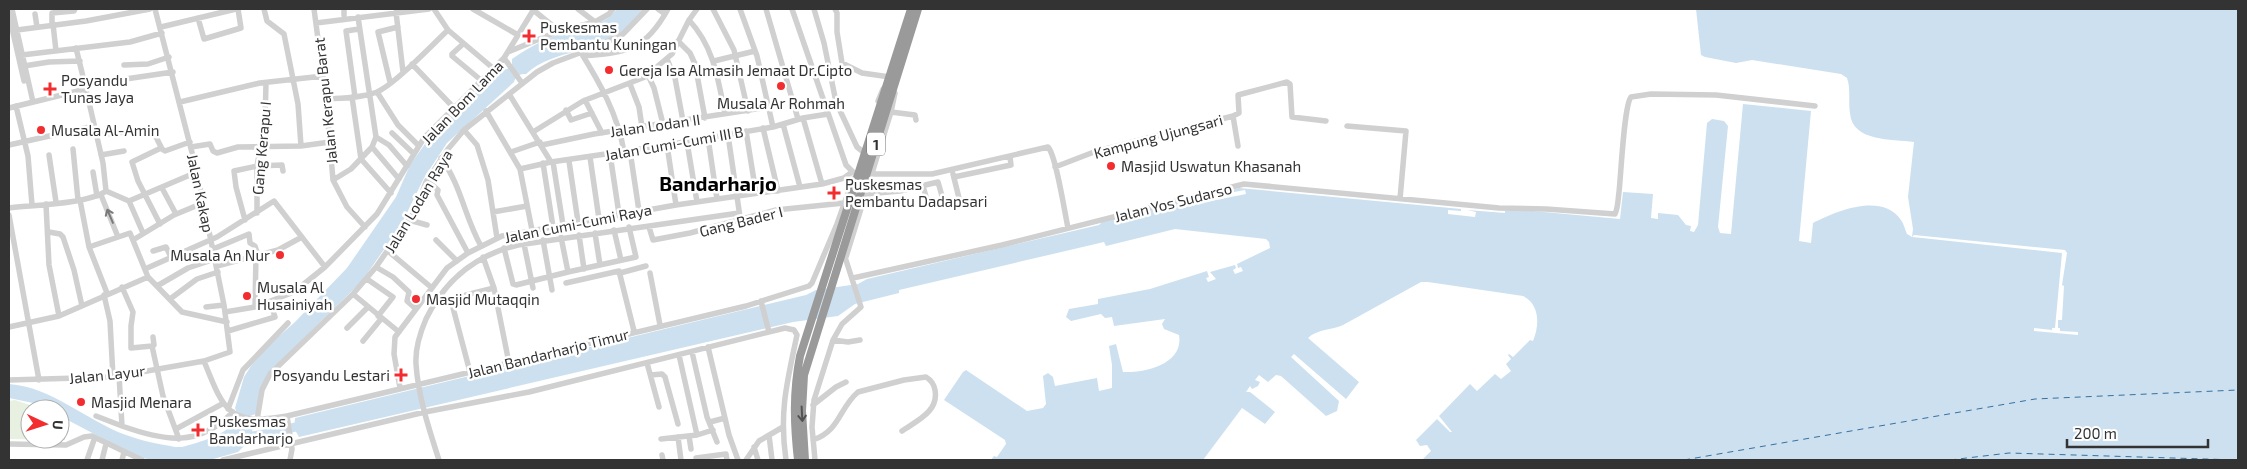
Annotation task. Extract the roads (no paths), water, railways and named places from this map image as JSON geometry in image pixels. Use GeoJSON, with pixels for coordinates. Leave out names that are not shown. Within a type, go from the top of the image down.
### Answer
{"type":"FeatureCollection","features":[{"type":"Feature","properties":{"kind":"highway","name":"1"},"geometry":{"type":"LineString","coordinates":[[889,90],[890,77],[911,9]]}},
{"type":"Feature","properties":{"kind":"highway","name":"1"},"geometry":{"type":"LineString","coordinates":[[805,460],[802,393],[813,331],[830,277],[841,252],[861,174],[918,9]]}},
{"type":"Feature","properties":{"kind":"highway","name":"1"},"geometry":{"type":"LineString","coordinates":[[841,252],[836,233],[861,174]]}},
{"type":"Feature","properties":{"kind":"highway","name":"1"},"geometry":{"type":"LineString","coordinates":[[798,460],[795,435],[794,393],[800,356],[813,331]]}},
{"type":"Feature","properties":{"kind":"street"},"geometry":{"type":"LineString","coordinates":[[12,9],[31,102]]}},
{"type":"Feature","properties":{"kind":"street"},"geometry":{"type":"LineString","coordinates":[[56,51],[52,13],[74,11],[75,9]]}},
{"type":"Feature","properties":{"kind":"street"},"geometry":{"type":"LineString","coordinates":[[17,30],[86,21],[150,9]]}},
{"type":"Feature","properties":{"kind":"street","name":"Jalan Kakap"},"geometry":{"type":"LineString","coordinates":[[155,9],[191,145],[227,322],[229,354],[204,361]]}},
{"type":"Feature","properties":{"kind":"street"},"geometry":{"type":"LineString","coordinates":[[22,55],[130,42],[198,18],[237,9],[241,28],[204,39],[198,18]]}},
{"type":"Feature","properties":{"kind":"street"},"geometry":{"type":"LineString","coordinates":[[264,9],[267,21],[284,34],[298,104],[300,146]]}},
{"type":"Feature","properties":{"kind":"street","name":"Jalan Kerapu Barat"},"geometry":{"type":"LineString","coordinates":[[314,9],[326,100],[333,180]]}},
{"type":"Feature","properties":{"kind":"street"},"geometry":{"type":"LineString","coordinates":[[316,23],[358,16],[429,9]]}},
{"type":"Feature","properties":{"kind":"street"},"geometry":{"type":"LineString","coordinates":[[434,9],[448,30],[494,70]]}},
{"type":"Feature","properties":{"kind":"street"},"geometry":{"type":"LineString","coordinates":[[533,9],[559,31]]}},
{"type":"Feature","properties":{"kind":"street","name":"Jalan Bom Lama"},"geometry":{"type":"LineString","coordinates":[[224,312],[255,307],[270,302],[301,288],[325,267],[377,214],[424,138],[482,81],[506,61],[508,52],[533,9]]}},
{"type":"Feature","properties":{"kind":"street"},"geometry":{"type":"LineString","coordinates":[[578,9],[595,22]]}},
{"type":"Feature","properties":{"kind":"street"},"geometry":{"type":"LineString","coordinates":[[508,52],[559,31],[595,22],[609,14],[613,9]]}},
{"type":"Feature","properties":{"kind":"street","name":"Jalan Lodan Raya"},"geometry":{"type":"LineString","coordinates":[[257,420],[262,390],[270,374],[367,279],[409,220],[427,180],[464,130],[522,83],[553,63],[582,53],[623,34],[648,9]]}},
{"type":"Feature","properties":{"kind":"street"},"geometry":{"type":"LineString","coordinates":[[639,211],[621,131],[605,93],[582,53],[617,53],[632,48],[646,39],[667,11],[658,9]]}},
{"type":"Feature","properties":{"kind":"street"},"geometry":{"type":"LineString","coordinates":[[533,132],[585,100],[630,84],[648,75],[672,54],[688,20],[697,9]]}},
{"type":"Feature","properties":{"kind":"street"},"geometry":{"type":"LineString","coordinates":[[713,9],[736,56],[748,111]]}},
{"type":"Feature","properties":{"kind":"street"},"geometry":{"type":"LineString","coordinates":[[740,9],[756,51],[773,127]]}},
{"type":"Feature","properties":{"kind":"street"},"geometry":{"type":"LineString","coordinates":[[766,9],[822,184]]}},
{"type":"Feature","properties":{"kind":"street"},"geometry":{"type":"LineString","coordinates":[[792,9],[846,165],[861,174],[918,174],[1010,157],[1048,147],[1055,167],[1068,228]]}},
{"type":"Feature","properties":{"kind":"street"},"geometry":{"type":"LineString","coordinates":[[814,9],[824,43],[836,102],[857,147],[862,151]]}},
{"type":"Feature","properties":{"kind":"street"},"geometry":{"type":"LineString","coordinates":[[835,9],[837,15],[836,32],[842,63],[862,73],[890,77]]}},
{"type":"Feature","properties":{"kind":"street"},"geometry":{"type":"LineString","coordinates":[[476,10],[518,35]]}},
{"type":"Feature","properties":{"kind":"street"},"geometry":{"type":"LineString","coordinates":[[396,12],[403,72]]}},
{"type":"Feature","properties":{"kind":"street"},"geometry":{"type":"LineString","coordinates":[[9,14],[31,102]]}},
{"type":"Feature","properties":{"kind":"street"},"geometry":{"type":"LineString","coordinates":[[35,14],[37,27]]}},
{"type":"Feature","properties":{"kind":"street"},"geometry":{"type":"LineString","coordinates":[[358,16],[376,137],[372,147],[342,176],[333,180],[347,207],[365,227]]}},
{"type":"Feature","properties":{"kind":"street"},"geometry":{"type":"LineString","coordinates":[[688,20],[698,31],[714,61],[725,114]]}},
{"type":"Feature","properties":{"kind":"street"},"geometry":{"type":"LineString","coordinates":[[390,82],[378,32],[398,27]]}},
{"type":"Feature","properties":{"kind":"street"},"geometry":{"type":"LineString","coordinates":[[359,29],[346,31],[360,159],[391,193]]}},
{"type":"Feature","properties":{"kind":"street"},"geometry":{"type":"LineString","coordinates":[[326,100],[377,92],[403,72],[448,30]]}},
{"type":"Feature","properties":{"kind":"street"},"geometry":{"type":"LineString","coordinates":[[678,41],[690,53],[695,64],[705,118]]}},
{"type":"Feature","properties":{"kind":"street"},"geometry":{"type":"LineString","coordinates":[[463,44],[452,56],[482,81]]}},
{"type":"Feature","properties":{"kind":"street"},"geometry":{"type":"LineString","coordinates":[[76,48],[107,182],[101,194]]}},
{"type":"Feature","properties":{"kind":"street"},"geometry":{"type":"LineString","coordinates":[[714,61],[756,51]]}},
{"type":"Feature","properties":{"kind":"street"},"geometry":{"type":"LineString","coordinates":[[124,65],[148,64],[169,57]]}},
{"type":"Feature","properties":{"kind":"street"},"geometry":{"type":"LineString","coordinates":[[667,59],[675,78],[683,121]]}},
{"type":"Feature","properties":{"kind":"street"},"geometry":{"type":"LineString","coordinates":[[24,66],[80,61]]}},
{"type":"Feature","properties":{"kind":"street"},"geometry":{"type":"LineString","coordinates":[[506,61],[522,83]]}},
{"type":"Feature","properties":{"kind":"street"},"geometry":{"type":"LineString","coordinates":[[412,64],[455,108]]}},
{"type":"Feature","properties":{"kind":"street"},"geometry":{"type":"LineString","coordinates":[[9,108],[86,87],[173,72]]}},
{"type":"Feature","properties":{"kind":"street"},"geometry":{"type":"LineString","coordinates":[[648,75],[654,88],[663,124]]}},
{"type":"Feature","properties":{"kind":"street"},"geometry":{"type":"LineString","coordinates":[[180,102],[266,83],[323,76]]}},
{"type":"Feature","properties":{"kind":"street"},"geometry":{"type":"LineString","coordinates":[[1233,116],[1239,113],[1238,95],[1287,82],[1290,84],[1292,117],[1326,121]]}},
{"type":"Feature","properties":{"kind":"street","name":"Gang Kerapu I"},"geometry":{"type":"LineString","coordinates":[[257,213],[257,166],[266,114],[266,83]]}},
{"type":"Feature","properties":{"kind":"street"},"geometry":{"type":"LineString","coordinates":[[630,84],[639,107],[642,127]]}},
{"type":"Feature","properties":{"kind":"street"},"geometry":{"type":"LineString","coordinates":[[815,460],[813,405],[833,340],[842,324],[861,307],[854,281],[841,252],[866,194],[861,174],[862,151],[881,91],[889,90],[895,95],[891,112],[861,174],[844,203],[836,233]]}},
{"type":"Feature","properties":{"kind":"street"},"geometry":{"type":"LineString","coordinates":[[377,92],[398,125],[420,146]]}},
{"type":"Feature","properties":{"kind":"street"},"geometry":{"type":"LineString","coordinates":[[509,94],[552,162],[563,225]]}},
{"type":"Feature","properties":{"kind":"street","name":"Jalan Yos Sudarso"},"geometry":{"type":"LineString","coordinates":[[854,281],[1244,184],[1499,208],[1616,214],[1624,150],[1626,111],[1628,100],[1631,97],[1651,94],[1716,95],[1815,106]]}},
{"type":"Feature","properties":{"kind":"street"},"geometry":{"type":"LineString","coordinates":[[585,100],[602,133]]}},
{"type":"Feature","properties":{"kind":"street"},"geometry":{"type":"LineString","coordinates":[[16,106],[25,141],[32,205]]}},
{"type":"Feature","properties":{"kind":"street","name":"Jalan Lodan II"},"geometry":{"type":"LineString","coordinates":[[511,152],[541,143],[769,107]]}},
{"type":"Feature","properties":{"kind":"street"},"geometry":{"type":"LineString","coordinates":[[566,110],[571,120],[592,113]]}},
{"type":"Feature","properties":{"kind":"street"},"geometry":{"type":"LineString","coordinates":[[486,112],[520,169],[532,230]]}},
{"type":"Feature","properties":{"kind":"street"},"geometry":{"type":"LineString","coordinates":[[891,112],[915,115],[916,120]]}},
{"type":"Feature","properties":{"kind":"street","name":"Jalan Cumi-Cumi III B"},"geometry":{"type":"LineString","coordinates":[[520,169],[543,163],[590,158],[773,127],[828,114]]}},
{"type":"Feature","properties":{"kind":"street","name":"Kampung Ujungsari"},"geometry":{"type":"LineString","coordinates":[[1055,167],[1094,152],[1233,116],[1238,146]]}},
{"type":"Feature","properties":{"kind":"street"},"geometry":{"type":"LineString","coordinates":[[783,124],[800,188]]}},
{"type":"Feature","properties":{"kind":"street"},"geometry":{"type":"LineString","coordinates":[[9,145],[94,126]]}},
{"type":"Feature","properties":{"kind":"street"},"geometry":{"type":"LineString","coordinates":[[1347,126],[1406,131],[1400,199]]}},
{"type":"Feature","properties":{"kind":"street"},"geometry":{"type":"LineString","coordinates":[[763,128],[778,191]]}},
{"type":"Feature","properties":{"kind":"street"},"geometry":{"type":"LineString","coordinates":[[97,135],[152,130],[161,148],[165,151],[191,145],[210,144],[214,151],[218,153],[238,147],[300,146],[330,142]]}},
{"type":"Feature","properties":{"kind":"street"},"geometry":{"type":"LineString","coordinates":[[464,130],[477,145],[488,180],[493,212],[492,220],[497,238]]}},
{"type":"Feature","properties":{"kind":"street"},"geometry":{"type":"LineString","coordinates":[[746,131],[756,194]]}},
{"type":"Feature","properties":{"kind":"street"},"geometry":{"type":"LineString","coordinates":[[392,133],[414,154]]}},
{"type":"Feature","properties":{"kind":"street"},"geometry":{"type":"LineString","coordinates":[[439,460],[419,385],[416,357],[420,336],[431,308],[455,277],[483,257],[504,248],[629,227],[649,227],[740,216],[728,135]]}},
{"type":"Feature","properties":{"kind":"street"},"geometry":{"type":"LineString","coordinates":[[376,137],[389,145],[407,166]]}},
{"type":"Feature","properties":{"kind":"street"},"geometry":{"type":"LineString","coordinates":[[708,138],[717,199]]}},
{"type":"Feature","properties":{"kind":"street"},"geometry":{"type":"LineString","coordinates":[[687,142],[697,202]]}},
{"type":"Feature","properties":{"kind":"street"},"geometry":{"type":"LineString","coordinates":[[668,145],[676,205]]}},
{"type":"Feature","properties":{"kind":"street"},"geometry":{"type":"LineString","coordinates":[[372,147],[399,179]]}},
{"type":"Feature","properties":{"kind":"street"},"geometry":{"type":"LineString","coordinates":[[160,224],[138,181],[132,162],[161,148]]}},
{"type":"Feature","properties":{"kind":"street"},"geometry":{"type":"LineString","coordinates":[[73,149],[79,200],[89,247],[106,294],[122,426]]}},
{"type":"Feature","properties":{"kind":"street"},"geometry":{"type":"LineString","coordinates":[[101,155],[124,152]]}},
{"type":"Feature","properties":{"kind":"street"},"geometry":{"type":"LineString","coordinates":[[610,154],[619,214]]}},
{"type":"Feature","properties":{"kind":"street"},"geometry":{"type":"LineString","coordinates":[[49,155],[56,202]]}},
{"type":"Feature","properties":{"kind":"street"},"geometry":{"type":"LineString","coordinates":[[954,177],[1011,165],[1010,157]]}},
{"type":"Feature","properties":{"kind":"street"},"geometry":{"type":"LineString","coordinates":[[442,158],[459,193],[472,230],[482,246]]}},
{"type":"Feature","properties":{"kind":"street"},"geometry":{"type":"LineString","coordinates":[[590,158],[598,219]]}},
{"type":"Feature","properties":{"kind":"street"},"geometry":{"type":"LineString","coordinates":[[569,161],[578,222]]}},
{"type":"Feature","properties":{"kind":"street"},"geometry":{"type":"LineString","coordinates":[[543,163],[552,226]]}},
{"type":"Feature","properties":{"kind":"street"},"geometry":{"type":"LineString","coordinates":[[245,220],[234,172],[257,166],[282,165],[283,171]]}},
{"type":"Feature","properties":{"kind":"street"},"geometry":{"type":"LineString","coordinates":[[952,169],[960,202]]}},
{"type":"Feature","properties":{"kind":"street"},"geometry":{"type":"LineString","coordinates":[[93,172],[118,237]]}},
{"type":"Feature","properties":{"kind":"street"},"geometry":{"type":"LineString","coordinates":[[9,208],[79,200],[101,194],[129,200],[197,172]]}},
{"type":"Feature","properties":{"kind":"street","name":"Jalan Cumi-Cumi Raya"},"geometry":{"type":"LineString","coordinates":[[400,388],[394,354],[394,339],[447,268],[468,253],[497,238],[619,214],[800,188],[861,174]]}},
{"type":"Feature","properties":{"kind":"street"},"geometry":{"type":"LineString","coordinates":[[427,180],[438,190],[437,195],[468,253]]}},
{"type":"Feature","properties":{"kind":"street"},"geometry":{"type":"LineString","coordinates":[[866,194],[900,191],[938,183],[944,204]]}},
{"type":"Feature","properties":{"kind":"street"},"geometry":{"type":"LineString","coordinates":[[923,186],[928,204]]}},
{"type":"Feature","properties":{"kind":"street"},"geometry":{"type":"LineString","coordinates":[[162,188],[176,214]]}},
{"type":"Feature","properties":{"kind":"street"},"geometry":{"type":"LineString","coordinates":[[129,200],[143,233]]}},
{"type":"Feature","properties":{"kind":"street"},"geometry":{"type":"LineString","coordinates":[[145,269],[211,240],[274,201],[325,267]]}},
{"type":"Feature","properties":{"kind":"street"},"geometry":{"type":"LineString","coordinates":[[133,240],[176,214],[203,203]]}},
{"type":"Feature","properties":{"kind":"street","name":"Gang Bader I"},"geometry":{"type":"LineString","coordinates":[[649,227],[653,240],[740,216],[844,203]]}},
{"type":"Feature","properties":{"kind":"street"},"geometry":{"type":"LineString","coordinates":[[46,204],[49,232],[49,265],[59,316]]}},
{"type":"Feature","properties":{"kind":"street"},"geometry":{"type":"LineString","coordinates":[[493,212],[527,206]]}},
{"type":"Feature","properties":{"kind":"street"},"geometry":{"type":"LineString","coordinates":[[9,215],[39,380]]}},
{"type":"Feature","properties":{"kind":"street"},"geometry":{"type":"LineString","coordinates":[[409,220],[426,225]]}},
{"type":"Feature","properties":{"kind":"street"},"geometry":{"type":"LineString","coordinates":[[504,248],[513,284],[533,285],[568,272],[636,257],[629,227]]}},
{"type":"Feature","properties":{"kind":"street"},"geometry":{"type":"LineString","coordinates":[[614,230],[621,260]]}},
{"type":"Feature","properties":{"kind":"street"},"geometry":{"type":"LineString","coordinates":[[49,232],[60,234],[63,238],[74,270],[82,306]]}},
{"type":"Feature","properties":{"kind":"street"},"geometry":{"type":"LineString","coordinates":[[595,232],[600,265]]}},
{"type":"Feature","properties":{"kind":"street"},"geometry":{"type":"LineString","coordinates":[[89,247],[130,233],[148,277],[183,312],[227,322]]}},
{"type":"Feature","properties":{"kind":"street","name":"Jalan Bandarharjo Timur"},"geometry":{"type":"LineString","coordinates":[[232,412],[257,420],[287,416],[634,331],[762,302],[809,286],[836,233]]}},
{"type":"Feature","properties":{"kind":"street"},"geometry":{"type":"LineString","coordinates":[[213,249],[249,234],[250,243],[255,246],[257,255],[255,307]]}},
{"type":"Feature","properties":{"kind":"street"},"geometry":{"type":"LineString","coordinates":[[579,235],[584,269]]}},
{"type":"Feature","properties":{"kind":"street"},"geometry":{"type":"LineString","coordinates":[[170,299],[197,279],[217,269],[278,250],[302,237]]}},
{"type":"Feature","properties":{"kind":"street"},"geometry":{"type":"LineString","coordinates":[[561,238],[568,272]]}},
{"type":"Feature","properties":{"kind":"street"},"geometry":{"type":"LineString","coordinates":[[436,240],[457,261]]}},
{"type":"Feature","properties":{"kind":"street"},"geometry":{"type":"LineString","coordinates":[[543,240],[552,290]]}},
{"type":"Feature","properties":{"kind":"street"},"geometry":{"type":"LineString","coordinates":[[524,244],[533,285]]}},
{"type":"Feature","properties":{"kind":"street"},"geometry":{"type":"LineString","coordinates":[[154,251],[166,247],[171,256]]}},
{"type":"Feature","properties":{"kind":"street"},"geometry":{"type":"LineString","coordinates":[[388,251],[432,288]]}},
{"type":"Feature","properties":{"kind":"street"},"geometry":{"type":"LineString","coordinates":[[483,257],[494,288],[509,363]]}},
{"type":"Feature","properties":{"kind":"street"},"geometry":{"type":"LineString","coordinates":[[157,286],[188,268],[215,259]]}},
{"type":"Feature","properties":{"kind":"street"},"geometry":{"type":"LineString","coordinates":[[566,283],[646,266]]}},
{"type":"Feature","properties":{"kind":"street"},"geometry":{"type":"LineString","coordinates":[[376,267],[398,280],[409,292],[407,301],[416,309]]}},
{"type":"Feature","properties":{"kind":"street"},"geometry":{"type":"LineString","coordinates":[[447,268],[455,277]]}},
{"type":"Feature","properties":{"kind":"street"},"geometry":{"type":"LineString","coordinates":[[620,273],[634,331]]}},
{"type":"Feature","properties":{"kind":"street"},"geometry":{"type":"LineString","coordinates":[[650,273],[660,325]]}},
{"type":"Feature","properties":{"kind":"street"},"geometry":{"type":"LineString","coordinates":[[9,328],[59,316],[148,277]]}},
{"type":"Feature","properties":{"kind":"street"},"geometry":{"type":"LineString","coordinates":[[363,342],[393,297],[367,279]]}},
{"type":"Feature","properties":{"kind":"street"},"geometry":{"type":"LineString","coordinates":[[122,288],[133,314],[131,348],[152,346]]}},
{"type":"Feature","properties":{"kind":"street"},"geometry":{"type":"LineString","coordinates":[[466,295],[494,288]]}},
{"type":"Feature","properties":{"kind":"street"},"geometry":{"type":"LineString","coordinates":[[353,294],[399,332]]}},
{"type":"Feature","properties":{"kind":"street"},"geometry":{"type":"LineString","coordinates":[[228,332],[275,317],[270,302]]}},
{"type":"Feature","properties":{"kind":"street"},"geometry":{"type":"LineString","coordinates":[[762,302],[768,330]]}},
{"type":"Feature","properties":{"kind":"street"},"geometry":{"type":"LineString","coordinates":[[452,304],[470,372]]}},
{"type":"Feature","properties":{"kind":"street"},"geometry":{"type":"LineString","coordinates":[[206,307],[224,305]]}},
{"type":"Feature","properties":{"kind":"street"},"geometry":{"type":"LineString","coordinates":[[347,328],[368,307]]}},
{"type":"Feature","properties":{"kind":"street"},"geometry":{"type":"LineString","coordinates":[[96,416],[152,436],[179,439],[190,438],[211,430],[232,412],[243,370],[288,323]]}},
{"type":"Feature","properties":{"kind":"street"},"geometry":{"type":"LineString","coordinates":[[223,460],[425,410],[519,394],[692,352],[768,330],[790,328],[797,335],[788,370],[782,414],[786,460]]}},
{"type":"Feature","properties":{"kind":"street"},"geometry":{"type":"LineString","coordinates":[[153,337],[154,345],[152,346],[156,369],[163,396],[179,439]]}},
{"type":"Feature","properties":{"kind":"street"},"geometry":{"type":"LineString","coordinates":[[833,340],[848,342],[860,340]]}},
{"type":"Feature","properties":{"kind":"street"},"geometry":{"type":"LineString","coordinates":[[708,347],[724,418],[738,460]]}},
{"type":"Feature","properties":{"kind":"street"},"geometry":{"type":"LineString","coordinates":[[692,352],[709,421],[717,442]]}},
{"type":"Feature","properties":{"kind":"street"},"geometry":{"type":"LineString","coordinates":[[678,355],[697,435]]}},
{"type":"Feature","properties":{"kind":"street"},"geometry":{"type":"LineString","coordinates":[[204,361],[222,404],[232,412]]}},
{"type":"Feature","properties":{"kind":"street","name":"Jalan Layur"},"geometry":{"type":"LineString","coordinates":[[9,380],[116,376],[204,361]]}},
{"type":"Feature","properties":{"kind":"street"},"geometry":{"type":"LineString","coordinates":[[647,363],[659,407]]}},
{"type":"Feature","properties":{"kind":"street"},"geometry":{"type":"LineString","coordinates":[[651,376],[662,374],[665,377],[678,424]]}},
{"type":"Feature","properties":{"kind":"street"},"geometry":{"type":"LineString","coordinates":[[813,440],[827,434],[858,392],[904,380],[926,377],[933,384],[935,391],[933,407],[928,414],[902,431]]}},
{"type":"Feature","properties":{"kind":"street"},"geometry":{"type":"LineString","coordinates":[[813,405],[846,382]]}},
{"type":"Feature","properties":{"kind":"street"},"geometry":{"type":"LineString","coordinates":[[176,429],[222,404]]}},
{"type":"Feature","properties":{"kind":"street"},"geometry":{"type":"LineString","coordinates":[[287,416],[292,444],[290,460]]}},
{"type":"Feature","properties":{"kind":"street"},"geometry":{"type":"LineString","coordinates":[[694,422],[724,418]]}},
{"type":"Feature","properties":{"kind":"street"},"geometry":{"type":"LineString","coordinates":[[746,460],[754,447],[782,427]]}},
{"type":"Feature","properties":{"kind":"street"},"geometry":{"type":"LineString","coordinates":[[661,440],[697,435],[713,430]]}},
{"type":"Feature","properties":{"kind":"street"},"geometry":{"type":"LineString","coordinates":[[769,435],[772,460]]}},
{"type":"Feature","properties":{"kind":"street"},"geometry":{"type":"LineString","coordinates":[[9,444],[66,445],[86,436],[95,437],[142,460]]}},
{"type":"Feature","properties":{"kind":"street"},"geometry":{"type":"LineString","coordinates":[[689,436],[691,449]]}},
{"type":"Feature","properties":{"kind":"street"},"geometry":{"type":"LineString","coordinates":[[87,460],[95,437]]}},
{"type":"Feature","properties":{"kind":"street"},"geometry":{"type":"LineString","coordinates":[[678,437],[681,460]]}},
{"type":"Feature","properties":{"kind":"street"},"geometry":{"type":"LineString","coordinates":[[102,460],[106,444]]}},
{"type":"Feature","properties":{"kind":"street"},"geometry":{"type":"LineString","coordinates":[[754,447],[758,460]]}},
{"type":"Feature","properties":{"kind":"street"},"geometry":{"type":"LineString","coordinates":[[122,460],[124,452]]}},
{"type":"Feature","properties":{"kind":"street"},"geometry":{"type":"LineString","coordinates":[[696,458],[712,458],[726,454],[726,460]]}},
{"type":"Feature","properties":{"kind":"water"},"geometry":{"type":"Polygon","coordinates":[[[617,9],[645,9],[628,30],[615,39],[550,59],[526,74],[518,75],[514,82],[447,143],[424,178],[401,225],[362,281],[267,374],[256,414],[249,416],[248,422],[253,428],[250,440],[238,452],[210,460],[151,460],[136,456],[70,421],[70,407],[97,422],[126,435],[144,441],[175,447],[182,447],[208,439],[227,429],[233,423],[236,416],[235,408],[244,377],[251,366],[269,345],[295,322],[347,268],[396,197],[410,165],[435,130],[501,69],[507,69],[512,64],[512,59],[518,55],[542,41],[569,30],[591,26],[611,15],[617,9]]]}},
{"type":"Feature","properties":{"kind":"water"},"geometry":{"type":"Polygon","coordinates":[[[1696,9],[2238,9],[2238,460],[1422,460],[1431,451],[1427,445],[1420,446],[1416,440],[1437,419],[1452,432],[1439,416],[1470,384],[1477,391],[1495,374],[1501,379],[1511,371],[1506,364],[1511,359],[1508,355],[1513,357],[1530,340],[1533,341],[1537,317],[1533,305],[1523,296],[1421,282],[1343,325],[1316,333],[1308,338],[1359,382],[1346,399],[1294,354],[1291,357],[1339,401],[1337,411],[1326,416],[1281,376],[1276,375],[1268,382],[1259,375],[1255,380],[1260,382],[1258,386],[1252,389],[1250,386],[1246,392],[1250,392],[1275,412],[1265,424],[1242,408],[1203,460],[991,460],[994,456],[997,457],[1006,444],[1005,440],[944,400],[963,372],[966,370],[1027,411],[1043,408],[1046,404],[1043,376],[1048,373],[1053,377],[1055,386],[1097,378],[1099,391],[1112,388],[1112,365],[1109,346],[1116,344],[1123,372],[1142,371],[1161,365],[1169,360],[1179,345],[1179,335],[1164,329],[1162,324],[1165,319],[1114,326],[1112,317],[1105,318],[1101,314],[1071,321],[1066,317],[1069,309],[1098,304],[1098,299],[1150,289],[1207,271],[1209,277],[1206,278],[1208,282],[1216,279],[1210,272],[1235,265],[1236,268],[1233,270],[1235,274],[1243,271],[1241,267],[1238,268],[1237,264],[1270,248],[1269,242],[1266,239],[1175,229],[1106,246],[1104,242],[899,290],[899,293],[855,304],[838,316],[793,322],[299,437],[294,430],[295,418],[806,295],[816,290],[858,284],[867,279],[1099,225],[1102,222],[1226,192],[1226,194],[1205,198],[1206,202],[1246,194],[1245,190],[1234,192],[1233,190],[1239,188],[1461,209],[1461,211],[1448,210],[1448,214],[1475,217],[1476,212],[1467,210],[1505,213],[1505,211],[1533,211],[1620,219],[1623,192],[1653,194],[1651,218],[1658,219],[1658,213],[1678,215],[1686,225],[1691,226],[1690,231],[1694,232],[1698,225],[1707,123],[1712,119],[1724,121],[1728,126],[1718,227],[1720,233],[1731,234],[1743,104],[1811,111],[1799,241],[1811,243],[1813,223],[1846,209],[1871,205],[1893,212],[1902,222],[1907,234],[1912,237],[1913,229],[1908,197],[1914,142],[1874,137],[1858,129],[1852,122],[1850,113],[1847,78],[1841,74],[1752,60],[1736,63],[1701,55],[1696,9]]]}},
{"type":"Feature","properties":{"kind":"water"},"geometry":{"type":"Polygon","coordinates":[[[9,384],[25,386],[57,399],[20,400],[9,398],[9,384]]]}},
{"type":"Feature","properties":{"kind":"waterway"},"geometry":{"type":"LineString","coordinates":[[239,439],[305,425]]}},
{"type":"Feature","properties":{"kind":"place","name":"Puskesmas Pembantu Kuningan"},"geometry":{"type":"Point","coordinates":[529,36]}},
{"type":"Feature","properties":{"kind":"place","name":"Gereja Isa Almasih Jemaat Dr.Cipto"},"geometry":{"type":"Point","coordinates":[609,70]}},
{"type":"Feature","properties":{"kind":"place","name":"Musala Ar Rohmah"},"geometry":{"type":"Point","coordinates":[781,86]}},
{"type":"Feature","properties":{"kind":"place","name":"Posyandu Tunas Jaya"},"geometry":{"type":"Point","coordinates":[50,89]}},
{"type":"Feature","properties":{"kind":"place","name":"Musala Al-Amin"},"geometry":{"type":"Point","coordinates":[41,130]}},
{"type":"Feature","properties":{"kind":"place","name":"Masjid Uswatun Khasanah"},"geometry":{"type":"Point","coordinates":[1111,166]}},
{"type":"Feature","properties":{"kind":"place","name":"Puskesmas Pembantu Dadapsari"},"geometry":{"type":"Point","coordinates":[834,193]}},
{"type":"Feature","properties":{"kind":"place","name":"Musala An Nur"},"geometry":{"type":"Point","coordinates":[280,255]}},
{"type":"Feature","properties":{"kind":"place","name":"Musala Al Husainiyah"},"geometry":{"type":"Point","coordinates":[247,296]}},
{"type":"Feature","properties":{"kind":"place","name":"Masjid Mutaqqin"},"geometry":{"type":"Point","coordinates":[416,299]}},
{"type":"Feature","properties":{"kind":"place","name":"Posyandu Lestari"},"geometry":{"type":"Point","coordinates":[401,375]}},
{"type":"Feature","properties":{"kind":"place","name":"Masjid Menara"},"geometry":{"type":"Point","coordinates":[81,402]}},
{"type":"Feature","properties":{"kind":"place","name":"Puskesmas Bandarharjo"},"geometry":{"type":"Point","coordinates":[198,430]}},
{"type":"Feature","properties":{"kind":"district","name":"Bandarharjo"},"geometry":{"type":"Point","coordinates":[718,183]}}]}
